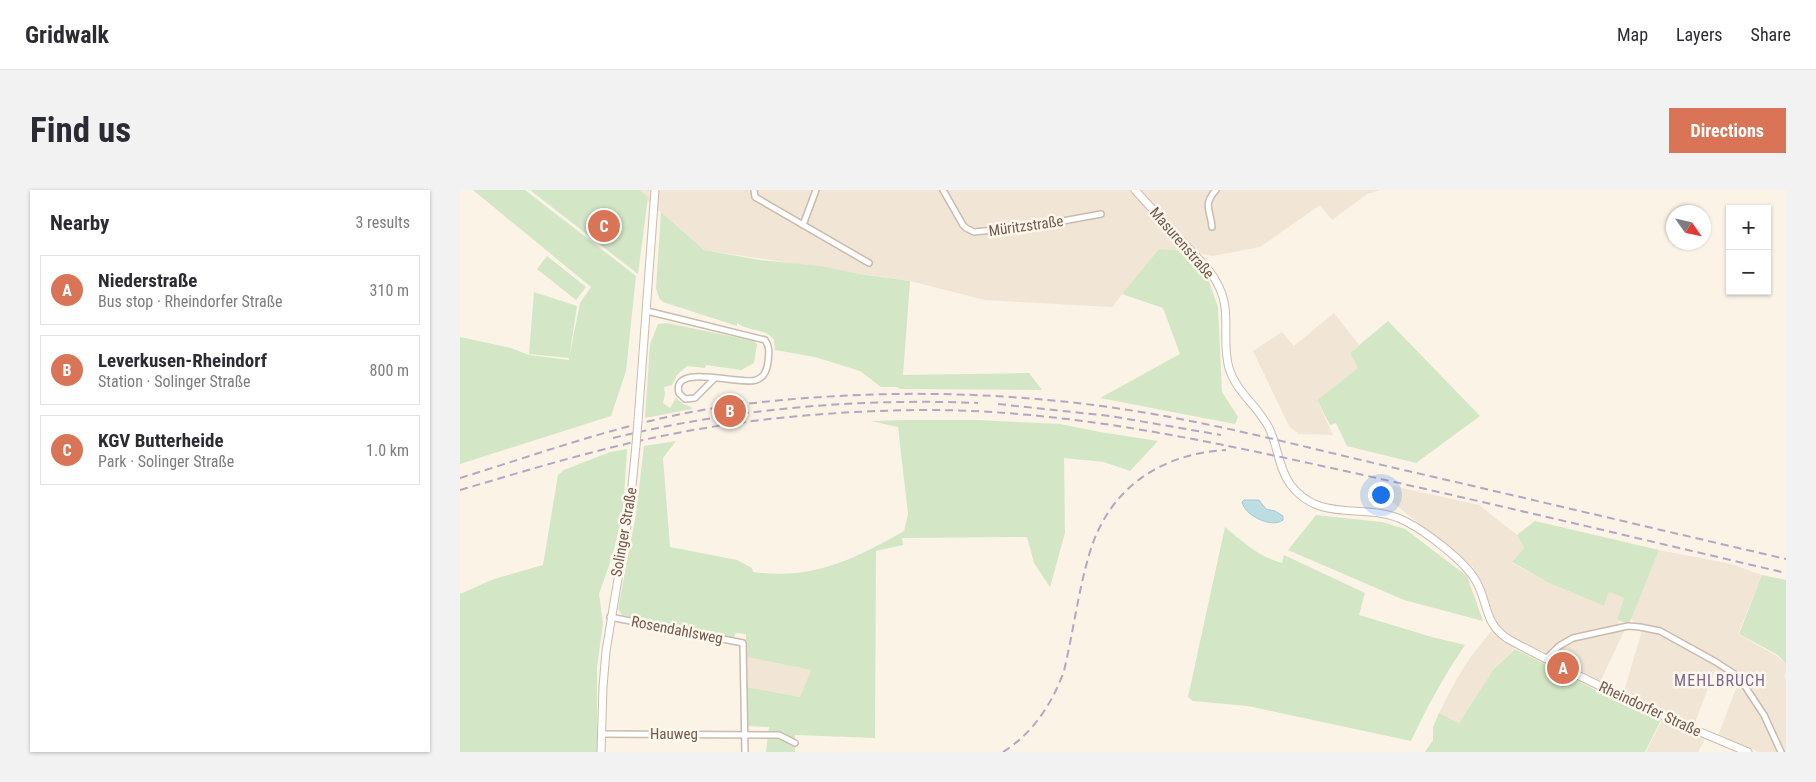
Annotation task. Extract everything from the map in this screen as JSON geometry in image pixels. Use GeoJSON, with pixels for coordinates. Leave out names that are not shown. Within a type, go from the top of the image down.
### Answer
{"type":"FeatureCollection","features":[{"type":"Feature","properties":{"kind":"main road","name":"Solinger Straße"},"geometry":{"type":"LineString","coordinates":[[601,752],[603,687],[610,617],[630,506],[636,445],[655,190]]}},
{"type":"Feature","properties":{"kind":"main road","name":"Masurenstraße"},"geometry":{"type":"LineString","coordinates":[[1135,190],[1204,265],[1223,294],[1226,312],[1226,347],[1229,368],[1238,387],[1266,423],[1272,434],[1283,471],[1295,489],[1312,503],[1327,509],[1376,512],[1404,520],[1428,536],[1461,563],[1476,580]]}},
{"type":"Feature","properties":{"kind":"main road","name":"Rheindorfer Straße"},"geometry":{"type":"LineString","coordinates":[[1476,580],[1495,628],[1508,639],[1623,697],[1748,752]]}},
{"type":"Feature","properties":{"kind":"street"},"geometry":{"type":"LineString","coordinates":[[754,190],[755,197],[869,263]]}},
{"type":"Feature","properties":{"kind":"street"},"geometry":{"type":"LineString","coordinates":[[803,225],[816,190]]}},
{"type":"Feature","properties":{"kind":"street","name":"Müritzstraße"},"geometry":{"type":"LineString","coordinates":[[943,190],[963,225],[974,232],[1041,225],[1101,214]]}},
{"type":"Feature","properties":{"kind":"street"},"geometry":{"type":"LineString","coordinates":[[1212,228],[1212,220],[1208,212],[1208,201],[1216,190]]}},
{"type":"Feature","properties":{"kind":"street"},"geometry":{"type":"LineString","coordinates":[[647,311],[766,340],[770,351],[767,367],[761,378],[748,382],[715,378],[686,377],[679,384],[678,393],[685,399],[695,398],[715,378]]}},
{"type":"Feature","properties":{"kind":"street","name":"Rosendahlsweg"},"geometry":{"type":"LineString","coordinates":[[610,617],[743,643],[746,734]]}},
{"type":"Feature","properties":{"kind":"street"},"geometry":{"type":"LineString","coordinates":[[1546,659],[1559,646],[1573,638],[1628,626],[1660,631],[1738,677],[1764,715],[1781,752]]}},
{"type":"Feature","properties":{"kind":"street","name":"Hauweg"},"geometry":{"type":"LineString","coordinates":[[602,734],[746,734],[779,736],[795,743]]}},
{"type":"Feature","properties":{"kind":"street"},"geometry":{"type":"LineString","coordinates":[[746,734],[746,752]]}},
{"type":"Feature","properties":{"kind":"shaded area"},"geometry":{"type":"Polygon","coordinates":[[[636,190],[1381,190],[1367,194],[1332,220],[1320,205],[1260,247],[1213,256],[1188,251],[1159,249],[1112,307],[985,300],[910,281],[704,250],[636,190]]]}},
{"type":"Feature","properties":{"kind":"shaded area"},"geometry":{"type":"Polygon","coordinates":[[[1334,313],[1359,345],[1350,353],[1358,368],[1317,400],[1333,435],[1299,434],[1289,426],[1253,351],[1282,332],[1294,346],[1334,313]]]}},
{"type":"Feature","properties":{"kind":"shaded area"},"geometry":{"type":"Polygon","coordinates":[[[1393,486],[1479,505],[1517,535],[1524,548],[1512,563],[1547,582],[1604,606],[1609,592],[1624,598],[1617,620],[1624,631],[1600,682],[1518,641],[1514,649],[1493,670],[1459,723],[1439,713],[1470,658],[1496,625],[1473,567],[1386,497],[1393,486]]]}},
{"type":"Feature","properties":{"kind":"shaded area"},"geometry":{"type":"Polygon","coordinates":[[[1659,550],[1731,564],[1762,575],[1738,634],[1777,656],[1786,664],[1784,677],[1786,678],[1786,752],[1759,752],[1718,736],[1737,686],[1715,670],[1691,733],[1705,739],[1698,752],[1646,752],[1666,712],[1624,691],[1642,631],[1627,614],[1659,550]]]}},
{"type":"Feature","properties":{"kind":"shaded area"},"geometry":{"type":"Polygon","coordinates":[[[746,657],[811,670],[800,697],[747,687],[746,657]]]}},
{"type":"Feature","properties":{"kind":"green space"},"geometry":{"type":"Polygon","coordinates":[[[473,190],[525,190],[636,276],[626,371],[611,416],[460,464],[460,337],[511,348],[529,355],[569,360],[580,303],[591,287],[473,190]]]}},
{"type":"Feature","properties":{"kind":"green space"},"geometry":{"type":"Polygon","coordinates":[[[530,190],[639,190],[648,197],[638,274],[530,190]]]}},
{"type":"Feature","properties":{"kind":"green space"},"geometry":{"type":"Polygon","coordinates":[[[661,212],[704,250],[760,260],[820,266],[910,281],[903,375],[1029,373],[1042,390],[900,389],[897,387],[881,387],[860,371],[815,357],[775,350],[774,340],[771,336],[762,332],[746,328],[737,323],[737,326],[663,302],[659,298],[656,288],[661,212]]]}},
{"type":"Feature","properties":{"kind":"green space"},"geometry":{"type":"Polygon","coordinates":[[[1159,249],[1188,251],[1208,279],[1218,307],[1222,392],[1238,417],[1235,424],[1100,398],[1180,354],[1163,308],[1122,294],[1159,249]]]}},
{"type":"Feature","properties":{"kind":"green space"},"geometry":{"type":"Polygon","coordinates":[[[547,256],[586,287],[576,300],[537,269],[547,256]]]}},
{"type":"Feature","properties":{"kind":"green space"},"geometry":{"type":"Polygon","coordinates":[[[534,292],[577,306],[569,358],[529,354],[534,292]]]}},
{"type":"Feature","properties":{"kind":"green space"},"geometry":{"type":"Polygon","coordinates":[[[1388,321],[1480,416],[1416,463],[1347,446],[1336,423],[1330,425],[1317,400],[1358,368],[1350,353],[1388,321]]]}},
{"type":"Feature","properties":{"kind":"green space"},"geometry":{"type":"Polygon","coordinates":[[[667,323],[754,341],[757,344],[754,363],[741,370],[706,365],[705,368],[687,366],[677,375],[672,385],[664,387],[663,403],[670,408],[676,398],[692,409],[645,418],[650,344],[658,324],[667,323]]]}},
{"type":"Feature","properties":{"kind":"green space"},"geometry":{"type":"Polygon","coordinates":[[[977,420],[1060,424],[1158,441],[1130,471],[1104,462],[1064,458],[1065,533],[1050,587],[1034,563],[1027,537],[902,538],[903,545],[876,551],[875,738],[795,735],[795,752],[766,752],[769,727],[748,726],[747,687],[800,697],[811,670],[746,657],[746,634],[736,633],[733,639],[622,615],[618,609],[636,514],[644,446],[676,441],[663,458],[670,547],[737,560],[752,568],[753,572],[795,573],[814,570],[850,559],[904,531],[908,514],[898,427],[871,421],[977,420]]]}},
{"type":"Feature","properties":{"kind":"green space"},"geometry":{"type":"Polygon","coordinates":[[[627,449],[623,512],[612,557],[599,594],[603,623],[597,668],[597,752],[460,752],[460,594],[494,579],[543,565],[558,475],[564,470],[610,452],[627,449]]]}},
{"type":"Feature","properties":{"kind":"green space"},"geometry":{"type":"Polygon","coordinates":[[[1316,515],[1382,522],[1405,529],[1467,576],[1483,621],[1404,600],[1288,550],[1316,515]]]}},
{"type":"Feature","properties":{"kind":"green space"},"geometry":{"type":"Polygon","coordinates":[[[1535,521],[1659,550],[1629,624],[1617,620],[1624,598],[1609,592],[1604,606],[1547,582],[1512,562],[1524,548],[1517,535],[1535,521]]]}},
{"type":"Feature","properties":{"kind":"green space"},"geometry":{"type":"Polygon","coordinates":[[[1225,527],[1266,557],[1282,563],[1284,555],[1365,593],[1359,615],[1465,645],[1436,692],[1411,741],[1248,706],[1193,701],[1188,697],[1225,527]]]}},
{"type":"Feature","properties":{"kind":"green space"},"geometry":{"type":"Polygon","coordinates":[[[1762,575],[1786,580],[1786,664],[1778,655],[1739,634],[1762,575]]]}},
{"type":"Feature","properties":{"kind":"green space"},"geometry":{"type":"Polygon","coordinates":[[[1515,649],[1609,697],[1661,720],[1645,752],[1425,752],[1433,740],[1433,727],[1439,713],[1459,723],[1493,670],[1515,649]]]}},
{"type":"Feature","properties":{"kind":"water"},"geometry":{"type":"Polygon","coordinates":[[[1244,500],[1259,500],[1266,509],[1275,511],[1283,516],[1283,520],[1272,523],[1253,516],[1244,507],[1242,502],[1244,500]]]}},
{"type":"Feature","properties":{"kind":"railway"},"geometry":{"type":"LineString","coordinates":[[460,478],[627,427],[695,411],[784,400],[839,396],[950,394],[1005,397],[1115,408],[1200,423],[1786,559]]}},
{"type":"Feature","properties":{"kind":"railway"},"geometry":{"type":"LineString","coordinates":[[613,438],[703,420],[794,408],[886,402],[978,403]]}},
{"type":"Feature","properties":{"kind":"railway"},"geometry":{"type":"LineString","coordinates":[[998,404],[1110,416],[1221,435]]}},
{"type":"Feature","properties":{"kind":"railway"},"geometry":{"type":"LineString","coordinates":[[460,490],[607,449],[657,437],[722,425],[787,417],[853,412],[973,411],[1077,420],[1233,447],[1448,494],[1786,573]]}},
{"type":"Feature","properties":{"kind":"railway"},"geometry":{"type":"LineString","coordinates":[[1003,752],[1024,736],[1040,717],[1054,695],[1064,671],[1089,555],[1109,511],[1123,494],[1140,479],[1158,468],[1179,459],[1202,453],[1226,450]]}},
{"type":"Feature","properties":{"kind":"place","name":"KGV Butterheide"},"geometry":{"type":"Point","coordinates":[604,226]}},
{"type":"Feature","properties":{"kind":"place","name":"Leverkusen-Rheindorf"},"geometry":{"type":"Point","coordinates":[730,411]}},
{"type":"Feature","properties":{"kind":"place","name":"Niederstraße"},"geometry":{"type":"Point","coordinates":[1563,668]}},
{"type":"Feature","properties":{"kind":"district","name":"MEHLBRUCH"},"geometry":{"type":"Point","coordinates":[1720,680]}}]}
